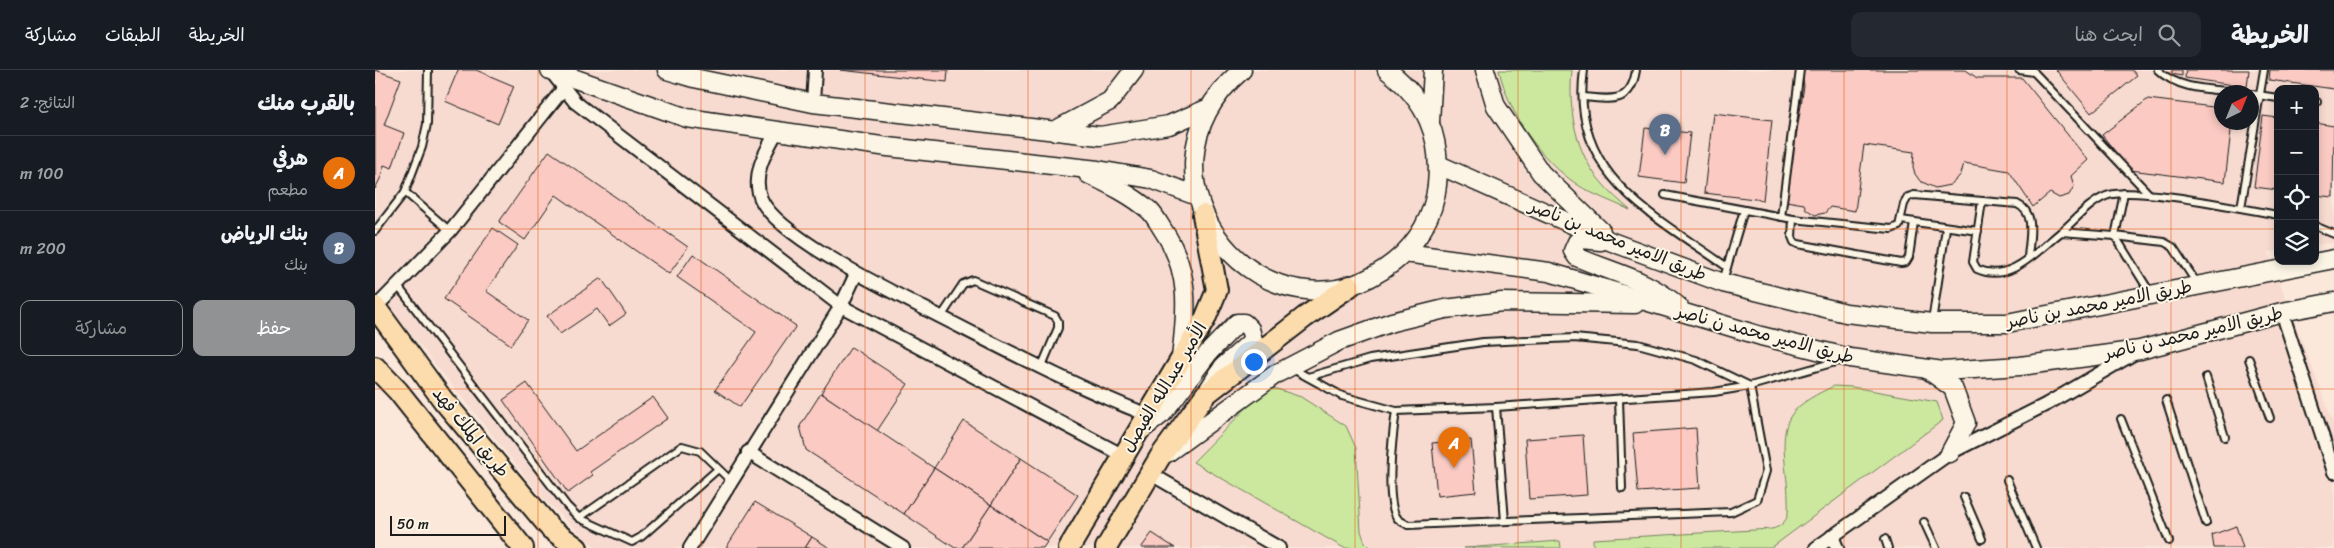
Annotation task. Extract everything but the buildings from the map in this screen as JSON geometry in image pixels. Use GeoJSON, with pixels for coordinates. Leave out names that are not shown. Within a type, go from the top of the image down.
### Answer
{"type":"FeatureCollection","features":[{"type":"Feature","properties":{"kind":"main road"},"geometry":{"type":"LineString","coordinates":[[550,70],[687,118],[888,147],[1076,168],[1151,179],[1197,196]]}},
{"type":"Feature","properties":{"kind":"main road"},"geometry":{"type":"LineString","coordinates":[[667,70],[694,78],[813,103],[1100,136],[1169,125],[1209,108]]}},
{"type":"Feature","properties":{"kind":"main road"},"geometry":{"type":"LineString","coordinates":[[1056,130],[1110,100],[1134,70]]}},
{"type":"Feature","properties":{"kind":"main road"},"geometry":{"type":"LineString","coordinates":[[1243,70],[1221,77],[1198,136],[1195,158],[1197,196],[1203,215],[1222,245],[1248,269],[1280,284],[1315,290],[1350,286],[1380,273],[1405,253],[1424,227],[1436,197],[1439,165],[1437,143],[1430,122],[1407,86],[1387,70]]}},
{"type":"Feature","properties":{"kind":"main road"},"geometry":{"type":"LineString","coordinates":[[1430,122],[1433,70]]}},
{"type":"Feature","properties":{"kind":"main road"},"geometry":{"type":"LineString","coordinates":[[1485,70],[1496,106],[1541,173],[1612,242]]}},
{"type":"Feature","properties":{"kind":"main road","name":"طريق الامير محمد بن ناصر"},"geometry":{"type":"LineString","coordinates":[[1439,165],[1612,242],[1846,313],[1932,323],[2007,323],[2334,259]]}},
{"type":"Feature","properties":{"kind":"main road"},"geometry":{"type":"LineString","coordinates":[[1076,168],[1119,189],[1151,212],[1168,238],[1184,276],[1187,312],[1180,361]]}},
{"type":"Feature","properties":{"kind":"main road","name":"الأمير عبدالله الفيصل"},"geometry":{"type":"LineString","coordinates":[[1069,548],[1205,319],[1217,290],[1203,215]]}},
{"type":"Feature","properties":{"kind":"main road"},"geometry":{"type":"LineString","coordinates":[[1612,242],[1583,239],[1577,242],[1573,251],[1577,257],[1639,280],[1669,298],[1686,313]]}},
{"type":"Feature","properties":{"kind":"main road","name":"طريق الامير محمد ن ناصر"},"geometry":{"type":"LineString","coordinates":[[1405,253],[1549,272],[1761,336],[1851,358],[1943,371],[2021,366],[2140,350],[2282,312],[2334,302]]}},
{"type":"Feature","properties":{"kind":"main road","name":"الأمير عبدالله الفيصل"},"geometry":{"type":"LineString","coordinates":[[1106,548],[1156,466],[1206,394],[1297,323],[1350,286]]}},
{"type":"Feature","properties":{"kind":"main road"},"geometry":{"type":"LineString","coordinates":[[1156,466],[1276,374],[1339,341],[1383,325],[1445,308],[1502,302],[1655,304]]}},
{"type":"Feature","properties":{"kind":"main road","name":"طريق الملك فهد"},"geometry":{"type":"LineString","coordinates":[[375,307],[443,400],[551,529],[577,548]]}},
{"type":"Feature","properties":{"kind":"main road"},"geometry":{"type":"LineString","coordinates":[[1137,434],[1162,414],[1209,352],[1230,330],[1237,323],[1244,323],[1250,329],[1253,340],[1223,367],[1206,394]]}},
{"type":"Feature","properties":{"kind":"main road","name":"طريق الملك فهد"},"geometry":{"type":"LineString","coordinates":[[375,368],[398,391],[518,547]]}},
{"type":"Feature","properties":{"kind":"main road"},"geometry":{"type":"LineString","coordinates":[[1927,368],[1953,388],[1966,423],[1950,453]]}},
{"type":"Feature","properties":{"kind":"street"},"geometry":{"type":"LineString","coordinates":[[550,70],[575,102],[841,306],[1124,456]]}},
{"type":"Feature","properties":{"kind":"street"},"geometry":{"type":"LineString","coordinates":[[813,103],[815,70]]}},
{"type":"Feature","properties":{"kind":"street"},"geometry":{"type":"LineString","coordinates":[[375,307],[450,232],[564,88]]}},
{"type":"Feature","properties":{"kind":"street"},"geometry":{"type":"LineString","coordinates":[[777,131],[761,160],[759,179],[761,198],[773,216],[791,232],[856,274],[1041,368],[1148,414]]}},
{"type":"Feature","properties":{"kind":"street"},"geometry":{"type":"LineString","coordinates":[[690,548],[748,452],[841,306],[856,274]]}},
{"type":"Feature","properties":{"kind":"street"},"geometry":{"type":"LineString","coordinates":[[2282,312],[2334,472]]}},
{"type":"Feature","properties":{"kind":"street"},"geometry":{"type":"LineString","coordinates":[[1816,548],[1950,453],[2047,404],[2140,350]]}},
{"type":"Feature","properties":{"kind":"street"},"geometry":{"type":"LineString","coordinates":[[748,452],[903,548]]}},
{"type":"Feature","properties":{"kind":"street"},"geometry":{"type":"LineString","coordinates":[[1156,466],[1279,548]]}},
{"type":"Feature","properties":{"kind":"street"},"geometry":{"type":"LineString","coordinates":[[1833,536],[1837,548]]}},
{"type":"Feature","properties":{"kind":"lane"},"geometry":{"type":"LineString","coordinates":[[375,231],[405,192],[426,135],[428,70]]}},
{"type":"Feature","properties":{"kind":"lane"},"geometry":{"type":"LineString","coordinates":[[1584,70],[1583,97],[1588,134],[1595,155],[1610,176],[1634,202],[1725,275],[1744,210]]}},
{"type":"Feature","properties":{"kind":"lane"},"geometry":{"type":"LineString","coordinates":[[1583,97],[1618,99],[1628,92],[1634,83],[1636,70]]}},
{"type":"Feature","properties":{"kind":"lane"},"geometry":{"type":"LineString","coordinates":[[1781,217],[1800,70]]}},
{"type":"Feature","properties":{"kind":"lane"},"geometry":{"type":"LineString","coordinates":[[2019,70],[2033,71],[2149,194]]}},
{"type":"Feature","properties":{"kind":"lane"},"geometry":{"type":"LineString","coordinates":[[2158,70],[2166,78],[2180,84],[2214,89]]}},
{"type":"Feature","properties":{"kind":"lane"},"geometry":{"type":"LineString","coordinates":[[2241,208],[2264,70]]}},
{"type":"Feature","properties":{"kind":"lane"},"geometry":{"type":"LineString","coordinates":[[2260,96],[2274,98]]}},
{"type":"Feature","properties":{"kind":"lane"},"geometry":{"type":"LineString","coordinates":[[405,192],[450,232]]}},
{"type":"Feature","properties":{"kind":"lane"},"geometry":{"type":"LineString","coordinates":[[2124,193],[2115,236],[2152,295]]}},
{"type":"Feature","properties":{"kind":"lane"},"geometry":{"type":"LineString","coordinates":[[1665,195],[1793,219],[1891,229],[1896,229],[1901,220],[1904,204],[1908,197],[1914,194],[2017,204],[2030,215],[2028,258]]}},
{"type":"Feature","properties":{"kind":"lane"},"geometry":{"type":"LineString","coordinates":[[1982,201],[1973,262],[1977,269],[1985,273],[2013,270],[2061,232],[2095,201],[2108,194],[2149,194],[2274,214]]}},
{"type":"Feature","properties":{"kind":"lane"},"geometry":{"type":"LineString","coordinates":[[1793,219],[1792,237],[1794,242],[1798,244],[1901,263],[1906,262],[1909,257],[1914,222]]}},
{"type":"Feature","properties":{"kind":"lane"},"geometry":{"type":"LineString","coordinates":[[1901,220],[1945,228],[1978,231]]}},
{"type":"Feature","properties":{"kind":"lane"},"geometry":{"type":"LineString","coordinates":[[1932,323],[1945,228]]}},
{"type":"Feature","properties":{"kind":"lane"},"geometry":{"type":"LineString","coordinates":[[2319,228],[2334,234]]}},
{"type":"Feature","properties":{"kind":"lane"},"geometry":{"type":"LineString","coordinates":[[2061,232],[2164,242],[2173,247],[2198,286]]}},
{"type":"Feature","properties":{"kind":"lane"},"geometry":{"type":"LineString","coordinates":[[941,317],[963,284],[973,280],[1055,316],[1058,321],[1058,328],[1041,368]]}},
{"type":"Feature","properties":{"kind":"lane"},"geometry":{"type":"LineString","coordinates":[[397,285],[567,506],[579,518],[632,542],[641,537],[718,469]]}},
{"type":"Feature","properties":{"kind":"lane"},"geometry":{"type":"LineString","coordinates":[[1308,377],[1369,359],[1483,342],[1574,338],[1638,344],[1696,360],[1751,386]]}},
{"type":"Feature","properties":{"kind":"lane"},"geometry":{"type":"LineString","coordinates":[[1290,367],[1342,396],[1395,411],[1496,407],[1714,392],[1751,386],[1851,358]]}},
{"type":"Feature","properties":{"kind":"lane"},"geometry":{"type":"LineString","coordinates":[[2249,359],[2270,418]]}},
{"type":"Feature","properties":{"kind":"lane"},"geometry":{"type":"LineString","coordinates":[[2206,377],[2225,437]]}},
{"type":"Feature","properties":{"kind":"lane"},"geometry":{"type":"LineString","coordinates":[[1395,411],[1391,502],[1397,518],[1408,525],[1731,512],[1757,500],[1766,471],[1751,386]]}},
{"type":"Feature","properties":{"kind":"lane"},"geometry":{"type":"LineString","coordinates":[[1619,399],[1622,488]]}},
{"type":"Feature","properties":{"kind":"lane"},"geometry":{"type":"LineString","coordinates":[[2165,400],[2207,523]]}},
{"type":"Feature","properties":{"kind":"lane"},"geometry":{"type":"LineString","coordinates":[[1496,407],[1505,521]]}},
{"type":"Feature","properties":{"kind":"lane"},"geometry":{"type":"LineString","coordinates":[[2121,418],[2169,541]]}},
{"type":"Feature","properties":{"kind":"lane"},"geometry":{"type":"LineString","coordinates":[[579,518],[682,446],[700,451],[731,481]]}},
{"type":"Feature","properties":{"kind":"lane"},"geometry":{"type":"LineString","coordinates":[[2007,480],[2036,548]]}},
{"type":"Feature","properties":{"kind":"lane"},"geometry":{"type":"LineString","coordinates":[[1964,497],[1982,539]]}},
{"type":"Feature","properties":{"kind":"lane"},"geometry":{"type":"LineString","coordinates":[[1924,522],[1936,548]]}},
{"type":"Feature","properties":{"kind":"lane"},"geometry":{"type":"LineString","coordinates":[[1885,539],[1888,548]]}},
{"type":"Feature","properties":{"kind":"shaded area"},"geometry":{"type":"Polygon","coordinates":[[[375,70],[2334,70],[2334,243],[2319,245],[2319,85],[2274,85],[2274,251],[2268,252],[2334,424],[2334,548],[596,548],[546,502],[392,311],[375,298],[375,70]]]}},
{"type":"Feature","properties":{"kind":"green space"},"geometry":{"type":"Polygon","coordinates":[[[1499,70],[1572,70],[1571,100],[1575,130],[1585,158],[1608,190],[1630,210],[1584,189],[1551,163],[1528,135],[1518,119],[1510,103],[1499,70]]]}},
{"type":"Feature","properties":{"kind":"green space"},"geometry":{"type":"Polygon","coordinates":[[[1834,386],[1852,387],[1937,402],[1943,420],[1771,548],[1593,548],[1593,539],[1772,529],[1781,525],[1787,517],[1788,510],[1784,446],[1786,426],[1798,407],[1834,386]]]}},
{"type":"Feature","properties":{"kind":"green space"},"geometry":{"type":"Polygon","coordinates":[[[1266,388],[1277,389],[1301,397],[1346,426],[1356,448],[1361,531],[1365,543],[1370,548],[1344,548],[1193,462],[1266,388]]]}},
{"type":"Feature","properties":{"kind":"green space"},"geometry":{"type":"Polygon","coordinates":[[[1560,541],[1561,548],[1464,548],[1560,541]]]}},
{"type":"Feature","properties":{"kind":"place","name":"بنك الرياض"},"geometry":{"type":"Point","coordinates":[1665,155]}},
{"type":"Feature","properties":{"kind":"place","name":"هرفي"},"geometry":{"type":"Point","coordinates":[1454,468]}}]}
